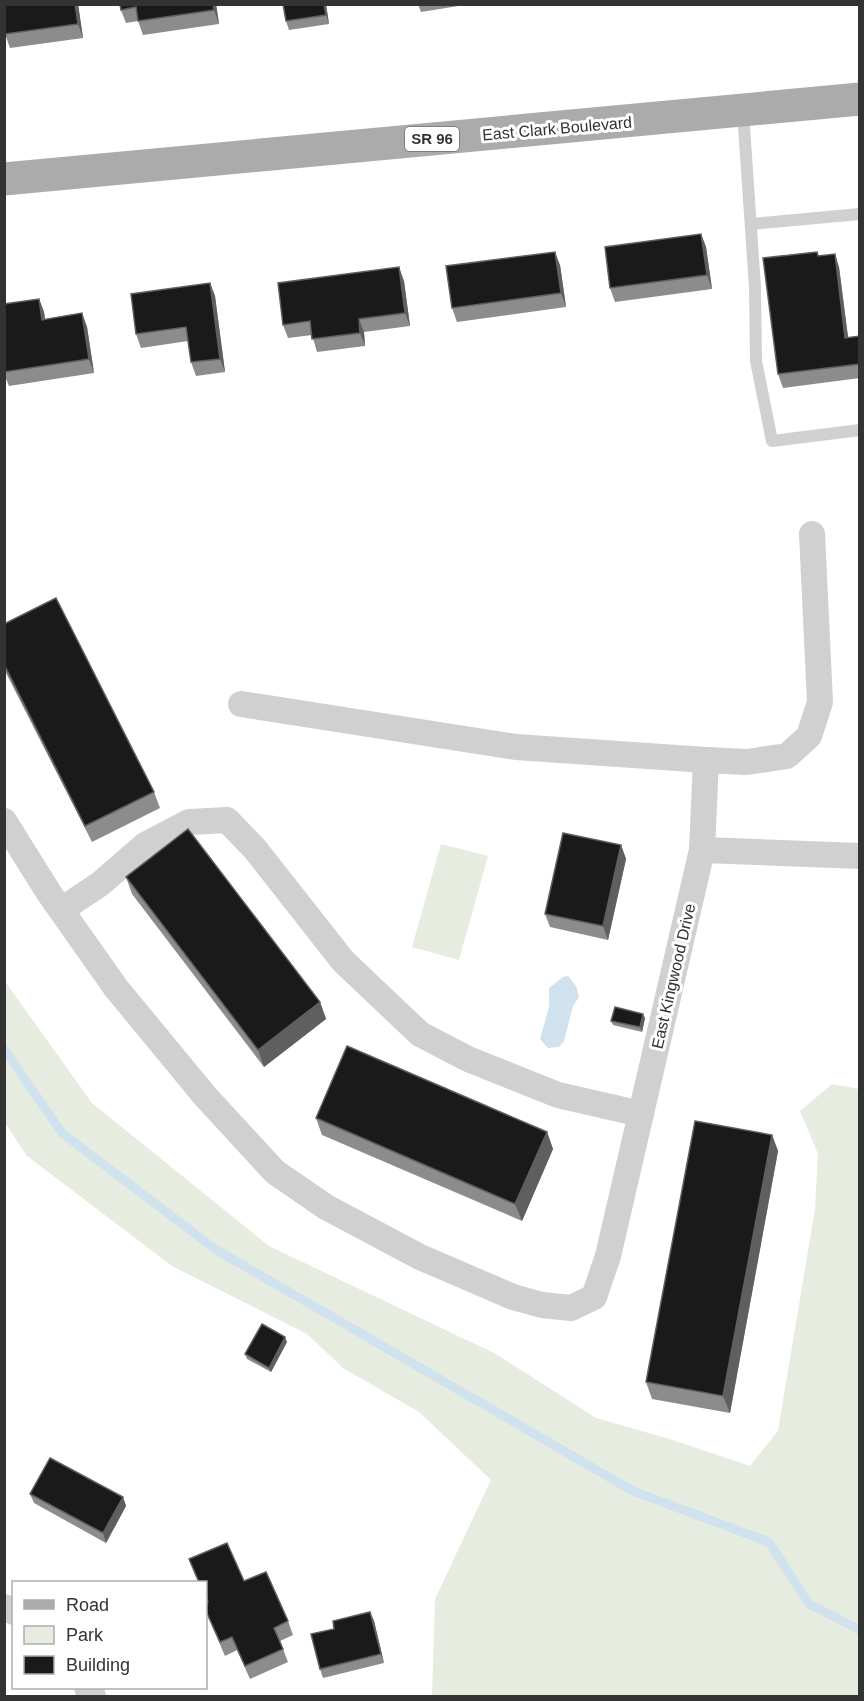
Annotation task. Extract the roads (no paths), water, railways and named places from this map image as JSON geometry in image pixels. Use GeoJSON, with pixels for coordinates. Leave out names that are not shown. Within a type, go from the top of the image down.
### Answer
{"type":"FeatureCollection","features":[{"type":"Feature","properties":{"kind":"main road","name":"East Clark Boulevard"},"geometry":{"type":"LineString","coordinates":[[4,179],[860,99]]}},
{"type":"Feature","properties":{"kind":"street"},"geometry":{"type":"LineString","coordinates":[[242,704],[516,747],[747,762],[787,756],[809,736],[819,702],[812,534]]}},
{"type":"Feature","properties":{"kind":"street","name":"East Kingwood Drive"},"geometry":{"type":"LineString","coordinates":[[4,821],[61,910],[116,988],[205,1096],[275,1173],[326,1208],[420,1257],[513,1298],[542,1305],[571,1308],[594,1298],[608,1256],[702,850],[706,760]]}},
{"type":"Feature","properties":{"kind":"street"},"geometry":{"type":"LineString","coordinates":[[61,910],[100,884],[145,845],[189,822],[226,820],[255,849],[343,961],[420,1034],[468,1059],[558,1095],[640,1114]]}},
{"type":"Feature","properties":{"kind":"street"},"geometry":{"type":"LineString","coordinates":[[702,850],[860,856]]}},
{"type":"Feature","properties":{"kind":"lane"},"geometry":{"type":"LineString","coordinates":[[743,110],[755,287],[756,361],[772,441],[860,430]]}},
{"type":"Feature","properties":{"kind":"lane"},"geometry":{"type":"LineString","coordinates":[[751,224],[860,214]]}},
{"type":"Feature","properties":{"kind":"water"},"geometry":{"type":"Polygon","coordinates":[[[568,976],[576,986],[579,997],[573,1006],[564,1041],[559,1047],[548,1048],[540,1039],[549,1007],[549,988],[563,977],[568,976]]]}},
{"type":"Feature","properties":{"kind":"waterway"},"geometry":{"type":"LineString","coordinates":[[4,1049],[62,1133],[215,1249],[633,1491],[769,1542],[809,1604],[860,1630]]}}]}
